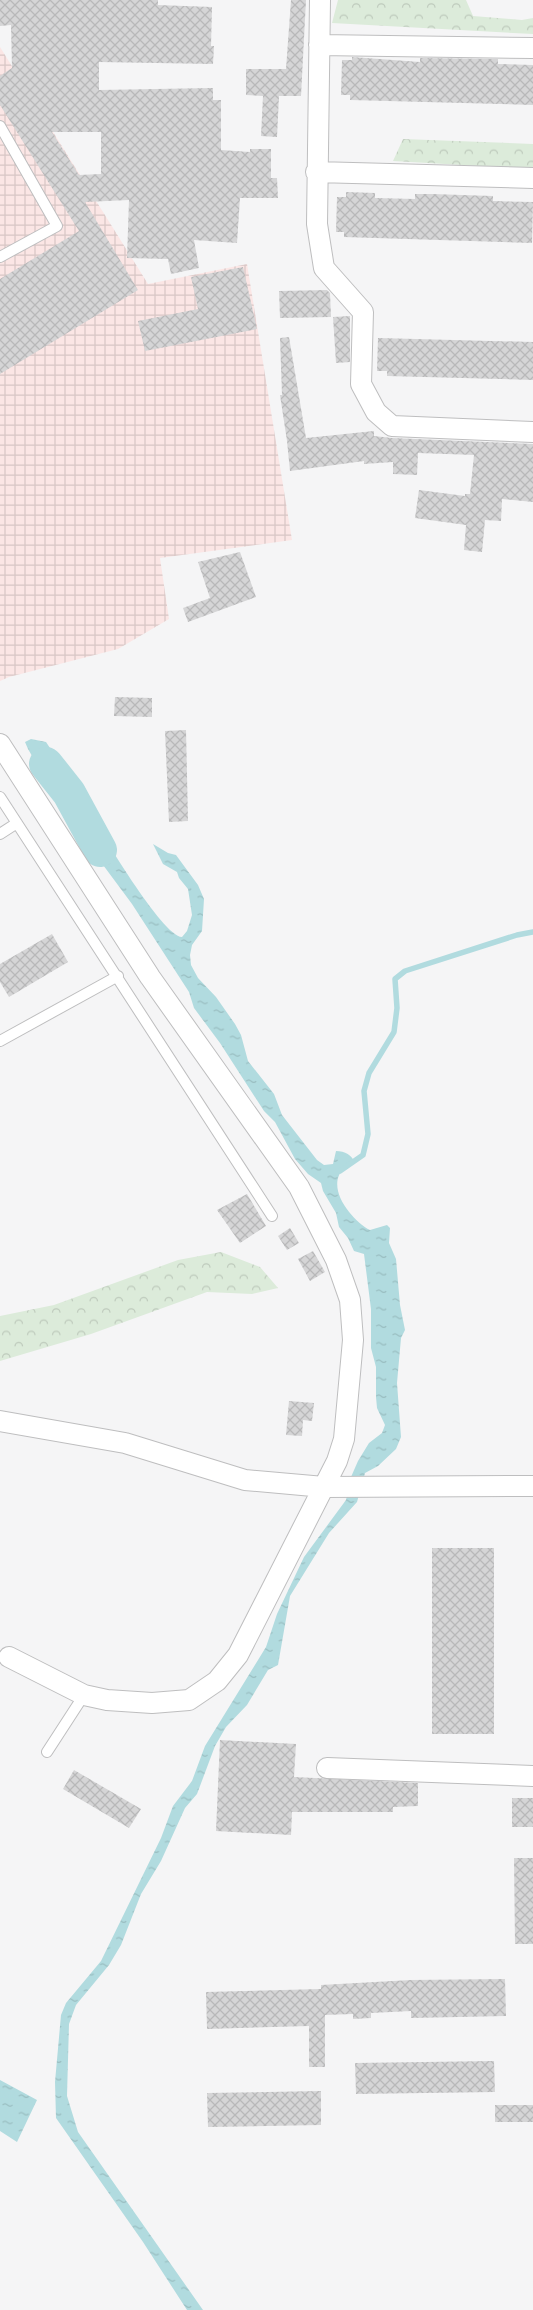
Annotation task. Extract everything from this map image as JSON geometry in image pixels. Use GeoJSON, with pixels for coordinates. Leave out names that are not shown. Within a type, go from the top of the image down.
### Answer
{"type":"FeatureCollection","features":[{"type":"Feature","properties":{"kind":"street"},"geometry":{"type":"LineString","coordinates":[[320,0],[316,172],[318,224],[324,268],[363,312],[361,384],[376,412],[392,426],[533,432]]}},
{"type":"Feature","properties":{"kind":"street"},"geometry":{"type":"LineString","coordinates":[[319,45],[533,48]]}},
{"type":"Feature","properties":{"kind":"street"},"geometry":{"type":"LineString","coordinates":[[316,172],[533,178]]}},
{"type":"Feature","properties":{"kind":"street"},"geometry":{"type":"LineString","coordinates":[[0,744],[150,976],[299,1187],[336,1260],[350,1300],[353,1340],[344,1439],[337,1461],[238,1655],[217,1681],[189,1700],[152,1703],[107,1700],[84,1695],[5,1656]]}},
{"type":"Feature","properties":{"kind":"street"},"geometry":{"type":"LineString","coordinates":[[0,1421],[125,1443],[246,1480],[324,1486],[533,1486]]}},
{"type":"Feature","properties":{"kind":"street"},"geometry":{"type":"LineString","coordinates":[[327,1768],[533,1776]]}},
{"type":"Feature","properties":{"kind":"lane"},"geometry":{"type":"LineString","coordinates":[[0,126],[57,226],[0,258]]}},
{"type":"Feature","properties":{"kind":"lane"},"geometry":{"type":"LineString","coordinates":[[0,797],[118,976],[272,1216]]}},
{"type":"Feature","properties":{"kind":"lane"},"geometry":{"type":"LineString","coordinates":[[0,834],[17,824]]}},
{"type":"Feature","properties":{"kind":"lane"},"geometry":{"type":"LineString","coordinates":[[0,1041],[118,976]]}},
{"type":"Feature","properties":{"kind":"lane"},"geometry":{"type":"LineString","coordinates":[[47,1752],[84,1695]]}},
{"type":"Feature","properties":{"kind":"shaded area"},"geometry":{"type":"Polygon","coordinates":[[[0,47],[148,284],[247,264],[292,540],[160,558],[169,619],[118,649],[9,677],[0,681],[0,47]]]}},
{"type":"Feature","properties":{"kind":"green space"},"geometry":{"type":"Polygon","coordinates":[[[338,0],[466,0],[473,16],[522,20],[533,18],[533,34],[332,23],[338,0]]]}},
{"type":"Feature","properties":{"kind":"green space"},"geometry":{"type":"Polygon","coordinates":[[[403,139],[533,144],[533,169],[393,161],[403,139]]]}},
{"type":"Feature","properties":{"kind":"green space"},"geometry":{"type":"Polygon","coordinates":[[[221,1252],[260,1267],[278,1288],[252,1294],[207,1292],[91,1334],[0,1361],[0,1316],[54,1305],[178,1260],[221,1252]]]}},
{"type":"Feature","properties":{"kind":"water"},"geometry":{"type":"Polygon","coordinates":[[[31,739],[46,742],[58,760],[68,784],[85,799],[57,799],[28,749],[25,742],[31,739]]]}},
{"type":"Feature","properties":{"kind":"water"},"geometry":{"type":"Polygon","coordinates":[[[65,809],[88,809],[147,902],[173,932],[182,937],[187,931],[192,915],[188,889],[179,878],[177,872],[163,864],[153,844],[168,853],[176,855],[198,885],[204,899],[202,931],[192,945],[191,965],[198,978],[216,997],[235,1024],[241,1035],[248,1061],[274,1094],[282,1115],[317,1160],[324,1165],[333,1164],[336,1151],[348,1154],[354,1160],[355,1163],[344,1168],[339,1176],[337,1185],[339,1194],[349,1212],[363,1226],[370,1230],[387,1225],[390,1228],[389,1243],[396,1259],[400,1305],[405,1330],[401,1338],[397,1383],[401,1437],[396,1449],[378,1466],[365,1473],[357,1502],[329,1533],[290,1596],[278,1665],[268,1670],[247,1705],[226,1727],[215,1746],[197,1794],[185,1808],[161,1861],[141,1894],[121,1945],[109,1965],[76,2005],[69,2024],[67,2096],[78,2132],[203,2310],[187,2310],[143,2242],[56,2118],[55,2082],[61,2015],[66,2003],[101,1961],[161,1838],[173,1806],[192,1781],[205,1746],[266,1647],[277,1614],[304,1557],[346,1500],[351,1477],[358,1461],[369,1443],[382,1433],[385,1425],[377,1408],[376,1367],[371,1348],[371,1309],[364,1254],[354,1251],[348,1238],[339,1227],[336,1213],[323,1191],[321,1183],[308,1174],[295,1159],[275,1122],[264,1111],[220,1043],[194,1008],[189,992],[132,904],[86,842],[65,809]]]}},
{"type":"Feature","properties":{"kind":"water"},"geometry":{"type":"Polygon","coordinates":[[[0,2080],[37,2100],[17,2142],[0,2131],[0,2080]]]}},
{"type":"Feature","properties":{"kind":"building"},"geometry":{"type":"Polygon","coordinates":[[[0,0],[158,0],[158,5],[212,7],[211,46],[214,46],[213,64],[99,62],[99,90],[213,88],[213,100],[221,100],[221,150],[250,152],[250,149],[271,149],[271,178],[277,178],[278,198],[240,198],[237,243],[194,240],[199,268],[171,274],[168,259],[127,258],[129,200],[85,202],[138,290],[0,374],[0,279],[79,231],[0,105],[0,76],[12,68],[11,25],[0,26],[0,0]],[[52,132],[79,175],[101,174],[101,132],[52,132]]]}},
{"type":"Feature","properties":{"kind":"building"},"geometry":{"type":"Polygon","coordinates":[[[291,0],[306,0],[301,96],[279,96],[277,137],[261,136],[263,96],[246,95],[246,69],[286,69],[291,0]]]}},
{"type":"Feature","properties":{"kind":"building"},"geometry":{"type":"Polygon","coordinates":[[[352,57],[420,62],[420,58],[498,59],[498,64],[533,65],[533,105],[350,100],[350,95],[341,95],[342,60],[352,60],[352,57]]]}},
{"type":"Feature","properties":{"kind":"building"},"geometry":{"type":"Polygon","coordinates":[[[346,192],[375,193],[375,198],[415,199],[415,194],[432,194],[493,196],[493,201],[533,202],[532,243],[344,237],[344,232],[336,232],[337,197],[346,197],[346,192]]]}},
{"type":"Feature","properties":{"kind":"building"},"geometry":{"type":"Polygon","coordinates":[[[243,267],[257,329],[145,351],[138,321],[198,309],[191,277],[243,267]]]}},
{"type":"Feature","properties":{"kind":"building"},"geometry":{"type":"Polygon","coordinates":[[[327,290],[330,293],[331,317],[280,318],[279,291],[327,290]]]}},
{"type":"Feature","properties":{"kind":"building"},"geometry":{"type":"Polygon","coordinates":[[[350,316],[350,362],[336,363],[333,317],[350,316]]]}},
{"type":"Feature","properties":{"kind":"building"},"geometry":{"type":"Polygon","coordinates":[[[289,337],[306,438],[374,431],[374,436],[392,438],[533,444],[533,502],[502,499],[501,521],[485,520],[482,552],[464,550],[466,525],[415,518],[419,490],[465,496],[465,494],[470,494],[474,455],[418,453],[417,475],[393,474],[393,462],[364,464],[364,461],[290,471],[280,395],[282,395],[280,338],[289,337]]]}},
{"type":"Feature","properties":{"kind":"building"},"geometry":{"type":"Polygon","coordinates":[[[378,338],[533,342],[533,380],[387,376],[387,371],[377,371],[378,338]]]}},
{"type":"Feature","properties":{"kind":"building"},"geometry":{"type":"Polygon","coordinates":[[[240,552],[256,597],[188,622],[183,608],[210,598],[198,562],[240,552]]]}},
{"type":"Feature","properties":{"kind":"building"},"geometry":{"type":"Polygon","coordinates":[[[115,697],[152,698],[152,717],[114,716],[115,697]]]}},
{"type":"Feature","properties":{"kind":"building"},"geometry":{"type":"Polygon","coordinates":[[[186,730],[188,821],[169,822],[165,731],[186,730]]]}},
{"type":"Feature","properties":{"kind":"building"},"geometry":{"type":"Polygon","coordinates":[[[52,934],[68,962],[9,997],[0,982],[0,964],[52,934]]]}},
{"type":"Feature","properties":{"kind":"building"},"geometry":{"type":"Polygon","coordinates":[[[247,1194],[266,1226],[240,1243],[217,1210],[247,1194]]]}},
{"type":"Feature","properties":{"kind":"building"},"geometry":{"type":"Polygon","coordinates":[[[290,1228],[299,1243],[287,1250],[278,1236],[290,1228]]]}},
{"type":"Feature","properties":{"kind":"building"},"geometry":{"type":"Polygon","coordinates":[[[313,1251],[325,1272],[310,1281],[298,1259],[313,1251]]]}},
{"type":"Feature","properties":{"kind":"building"},"geometry":{"type":"Polygon","coordinates":[[[289,1401],[314,1403],[312,1421],[303,1420],[302,1436],[286,1435],[289,1401]]]}},
{"type":"Feature","properties":{"kind":"building"},"geometry":{"type":"Polygon","coordinates":[[[432,1548],[494,1548],[494,1734],[432,1734],[432,1548]]]}},
{"type":"Feature","properties":{"kind":"building"},"geometry":{"type":"Polygon","coordinates":[[[220,1740],[296,1744],[294,1777],[418,1783],[418,1806],[393,1807],[393,1812],[292,1812],[291,1835],[216,1831],[220,1740]]]}},
{"type":"Feature","properties":{"kind":"building"},"geometry":{"type":"Polygon","coordinates":[[[74,1770],[141,1809],[129,1828],[63,1789],[74,1770]]]}},
{"type":"Feature","properties":{"kind":"building"},"geometry":{"type":"Polygon","coordinates":[[[512,1798],[533,1798],[533,1827],[512,1827],[512,1798]]]}},
{"type":"Feature","properties":{"kind":"building"},"geometry":{"type":"Polygon","coordinates":[[[514,1858],[533,1858],[533,1944],[515,1944],[514,1858]]]}},
{"type":"Feature","properties":{"kind":"building"},"geometry":{"type":"Polygon","coordinates":[[[505,1979],[506,2016],[411,2018],[411,2011],[371,2013],[371,2018],[353,2019],[353,2014],[325,2015],[325,2067],[309,2067],[309,2026],[207,2029],[206,1992],[321,1989],[321,1985],[411,1980],[505,1979]]]}},
{"type":"Feature","properties":{"kind":"building"},"geometry":{"type":"Polygon","coordinates":[[[494,2061],[495,2092],[356,2094],[355,2063],[494,2061]]]}},
{"type":"Feature","properties":{"kind":"building"},"geometry":{"type":"Polygon","coordinates":[[[321,2091],[321,2125],[208,2127],[207,2093],[321,2091]]]}},
{"type":"Feature","properties":{"kind":"building"},"geometry":{"type":"Polygon","coordinates":[[[495,2105],[533,2105],[533,2122],[495,2122],[495,2105]]]}},
{"type":"Feature","properties":{"kind":"waterway"},"geometry":{"type":"LineString","coordinates":[[46,764],[69,793],[100,850]]}},
{"type":"Feature","properties":{"kind":"waterway"},"geometry":{"type":"LineString","coordinates":[[340,1171],[363,1155],[368,1134],[364,1091],[369,1073],[394,1032],[397,1008],[395,979],[405,971],[517,935],[533,932]]}}]}
